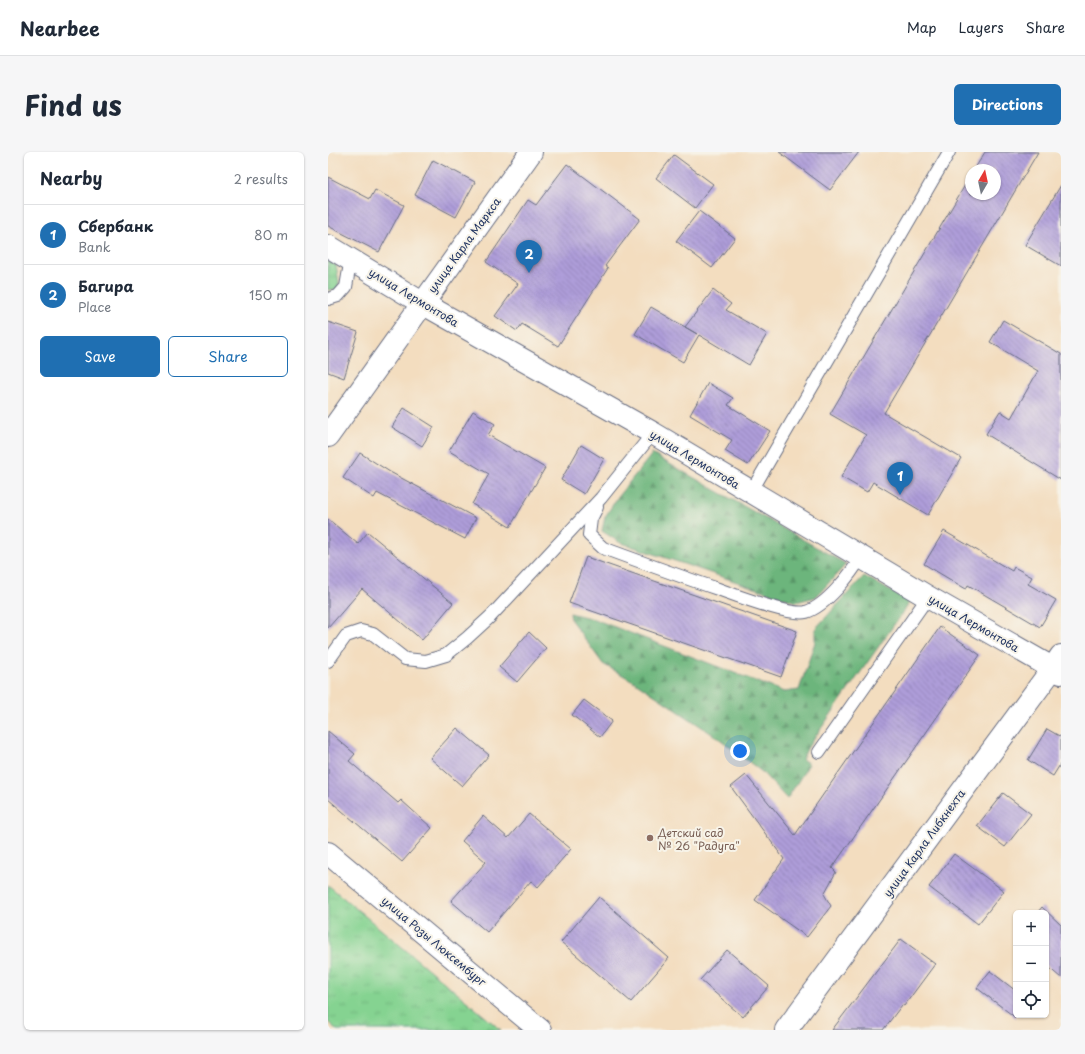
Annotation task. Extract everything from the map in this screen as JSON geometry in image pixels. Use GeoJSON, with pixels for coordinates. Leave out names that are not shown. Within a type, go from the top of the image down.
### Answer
{"type":"FeatureCollection","features":[{"type":"Feature","properties":{"kind":"street","name":"улица Карла Маркса"},"geometry":{"type":"LineString","coordinates":[[328,436],[531,152]]}},
{"type":"Feature","properties":{"kind":"street","name":"улица Лермонтова"},"geometry":{"type":"LineString","coordinates":[[328,246],[351,258],[422,303],[651,432],[928,597],[1058,666]]}},
{"type":"Feature","properties":{"kind":"street","name":"улица Карла Либкнехта"},"geometry":{"type":"LineString","coordinates":[[786,1030],[1058,666]]}},
{"type":"Feature","properties":{"kind":"street","name":"улица Розы Люксембург"},"geometry":{"type":"LineString","coordinates":[[328,853],[540,1030]]}},
{"type":"Feature","properties":{"kind":"lane"},"geometry":{"type":"LineString","coordinates":[[751,492],[950,152]]}},
{"type":"Feature","properties":{"kind":"lane"},"geometry":{"type":"LineString","coordinates":[[328,299],[338,296],[346,287],[351,258]]}},
{"type":"Feature","properties":{"kind":"lane"},"geometry":{"type":"LineString","coordinates":[[328,661],[346,636],[361,632],[373,634],[405,659],[426,661],[446,655],[491,616],[601,498],[645,443],[651,432]]}},
{"type":"Feature","properties":{"kind":"lane"},"geometry":{"type":"LineString","coordinates":[[601,498],[591,519],[590,535],[603,548],[760,603],[792,612],[806,612],[825,602],[855,568],[861,557]]}},
{"type":"Feature","properties":{"kind":"lane"},"geometry":{"type":"LineString","coordinates":[[819,752],[928,597]]}},
{"type":"Feature","properties":{"kind":"green space"},"geometry":{"type":"Polygon","coordinates":[[[328,261],[336,265],[339,283],[337,289],[328,290],[328,261]]]}},
{"type":"Feature","properties":{"kind":"green space"},"geometry":{"type":"Polygon","coordinates":[[[652,454],[846,564],[816,597],[796,602],[619,542],[602,531],[605,517],[619,495],[652,454]]]}},
{"type":"Feature","properties":{"kind":"green space"},"geometry":{"type":"Polygon","coordinates":[[[864,576],[910,602],[808,747],[802,759],[809,764],[787,799],[762,772],[721,740],[635,682],[603,664],[571,620],[570,613],[594,619],[784,692],[799,690],[815,642],[815,629],[864,576]]]}},
{"type":"Feature","properties":{"kind":"green space"},"geometry":{"type":"Polygon","coordinates":[[[328,885],[501,1030],[337,1030],[328,1022],[328,885]]]}},
{"type":"Feature","properties":{"kind":"building"},"geometry":{"type":"Polygon","coordinates":[[[779,152],[859,152],[830,190],[779,152]]]}},
{"type":"Feature","properties":{"kind":"building"},"geometry":{"type":"Polygon","coordinates":[[[985,152],[1038,152],[884,413],[961,458],[928,515],[873,482],[867,492],[841,477],[866,435],[830,414],[965,185],[965,200],[1001,200],[1001,164],[978,164],[985,152]]]}},
{"type":"Feature","properties":{"kind":"building"},"geometry":{"type":"Polygon","coordinates":[[[674,155],[713,184],[695,208],[656,178],[674,155]]]}},
{"type":"Feature","properties":{"kind":"building"},"geometry":{"type":"Polygon","coordinates":[[[433,160],[475,182],[456,217],[415,195],[433,160]]]}},
{"type":"Feature","properties":{"kind":"building"},"geometry":{"type":"Polygon","coordinates":[[[567,164],[640,219],[605,266],[608,268],[558,346],[522,324],[517,331],[495,316],[518,284],[486,262],[528,200],[536,205],[567,164]]]}},
{"type":"Feature","properties":{"kind":"building"},"geometry":{"type":"Polygon","coordinates":[[[328,177],[370,199],[375,190],[404,205],[379,252],[328,226],[328,177]]]}},
{"type":"Feature","properties":{"kind":"building"},"geometry":{"type":"Polygon","coordinates":[[[1061,185],[1061,266],[1025,245],[1061,185]]]}},
{"type":"Feature","properties":{"kind":"building"},"geometry":{"type":"Polygon","coordinates":[[[699,211],[735,238],[712,268],[676,241],[699,211]]]}},
{"type":"Feature","properties":{"kind":"building"},"geometry":{"type":"Polygon","coordinates":[[[713,290],[731,304],[726,310],[767,334],[749,365],[699,335],[683,362],[635,334],[651,307],[685,327],[713,290]]]}},
{"type":"Feature","properties":{"kind":"building"},"geometry":{"type":"Polygon","coordinates":[[[1003,320],[1061,354],[1061,480],[986,434],[1000,411],[1011,418],[1038,371],[990,342],[1003,320]]]}},
{"type":"Feature","properties":{"kind":"building"},"geometry":{"type":"Polygon","coordinates":[[[328,322],[358,332],[344,378],[328,372],[328,322]]]}},
{"type":"Feature","properties":{"kind":"building"},"geometry":{"type":"Polygon","coordinates":[[[708,383],[733,398],[728,405],[770,431],[748,465],[725,451],[732,440],[690,415],[708,383]]]}},
{"type":"Feature","properties":{"kind":"building"},"geometry":{"type":"Polygon","coordinates":[[[404,408],[434,427],[422,446],[392,427],[404,408]]]}},
{"type":"Feature","properties":{"kind":"building"},"geometry":{"type":"Polygon","coordinates":[[[473,411],[495,424],[488,435],[545,468],[510,527],[472,504],[489,474],[449,451],[473,411]]]}},
{"type":"Feature","properties":{"kind":"building"},"geometry":{"type":"Polygon","coordinates":[[[581,445],[604,459],[584,494],[561,480],[581,445]]]}},
{"type":"Feature","properties":{"kind":"building"},"geometry":{"type":"Polygon","coordinates":[[[360,453],[390,472],[476,518],[465,539],[377,493],[374,498],[343,478],[360,453]]]}},
{"type":"Feature","properties":{"kind":"building"},"geometry":{"type":"Polygon","coordinates":[[[328,519],[358,544],[368,532],[453,603],[422,640],[362,589],[328,628],[328,519]]]}},
{"type":"Feature","properties":{"kind":"building"},"geometry":{"type":"Polygon","coordinates":[[[944,531],[1012,571],[1014,567],[1032,577],[1028,584],[1056,600],[1040,627],[968,585],[966,589],[924,564],[944,531]]]}},
{"type":"Feature","properties":{"kind":"building"},"geometry":{"type":"Polygon","coordinates":[[[586,557],[797,631],[781,677],[569,603],[586,557]]]}},
{"type":"Feature","properties":{"kind":"building"},"geometry":{"type":"Polygon","coordinates":[[[940,627],[980,655],[832,868],[836,872],[824,894],[831,906],[807,937],[755,900],[784,859],[731,787],[746,775],[795,835],[940,627]]]}},
{"type":"Feature","properties":{"kind":"building"},"geometry":{"type":"Polygon","coordinates":[[[529,632],[546,648],[517,682],[499,667],[529,632]]]}},
{"type":"Feature","properties":{"kind":"building"},"geometry":{"type":"Polygon","coordinates":[[[584,700],[612,721],[600,737],[572,715],[584,700]]]}},
{"type":"Feature","properties":{"kind":"building"},"geometry":{"type":"Polygon","coordinates":[[[457,728],[489,755],[462,786],[430,758],[457,728]]]}},
{"type":"Feature","properties":{"kind":"building"},"geometry":{"type":"Polygon","coordinates":[[[1047,729],[1061,737],[1061,763],[1053,776],[1028,760],[1047,729]]]}},
{"type":"Feature","properties":{"kind":"building"},"geometry":{"type":"Polygon","coordinates":[[[328,731],[355,754],[349,761],[398,803],[401,800],[432,828],[402,862],[328,799],[328,731]]]}},
{"type":"Feature","properties":{"kind":"building"},"geometry":{"type":"Polygon","coordinates":[[[1003,793],[1031,814],[1005,847],[977,826],[1003,793]]]}},
{"type":"Feature","properties":{"kind":"building"},"geometry":{"type":"Polygon","coordinates":[[[529,814],[571,849],[538,887],[531,881],[487,932],[451,901],[486,862],[462,841],[483,816],[508,838],[529,814]]]}},
{"type":"Feature","properties":{"kind":"building"},"geometry":{"type":"Polygon","coordinates":[[[954,854],[1004,891],[978,924],[929,887],[954,854]]]}},
{"type":"Feature","properties":{"kind":"building"},"geometry":{"type":"Polygon","coordinates":[[[599,897],[669,958],[631,1002],[561,942],[599,897]]]}},
{"type":"Feature","properties":{"kind":"building"},"geometry":{"type":"Polygon","coordinates":[[[1049,914],[1061,925],[1061,978],[1049,968],[1049,914]]]}},
{"type":"Feature","properties":{"kind":"building"},"geometry":{"type":"Polygon","coordinates":[[[901,939],[935,964],[904,1006],[902,1005],[883,1030],[832,1030],[901,939]]]}},
{"type":"Feature","properties":{"kind":"building"},"geometry":{"type":"Polygon","coordinates":[[[727,950],[769,986],[743,1017],[700,980],[727,950]]]}},
{"type":"Feature","properties":{"kind":"building"},"geometry":{"type":"Polygon","coordinates":[[[990,971],[1013,989],[1013,1016],[977,988],[990,971]]]}},
{"type":"Feature","properties":{"kind":"place","name":"Багира"},"geometry":{"type":"Point","coordinates":[529,273]}},
{"type":"Feature","properties":{"kind":"place","name":"Сбербанк"},"geometry":{"type":"Point","coordinates":[900,495]}},
{"type":"Feature","properties":{"kind":"place","name":"Детский сад № 26 \"Радуга\""},"geometry":{"type":"Point","coordinates":[650,838]}}]}
